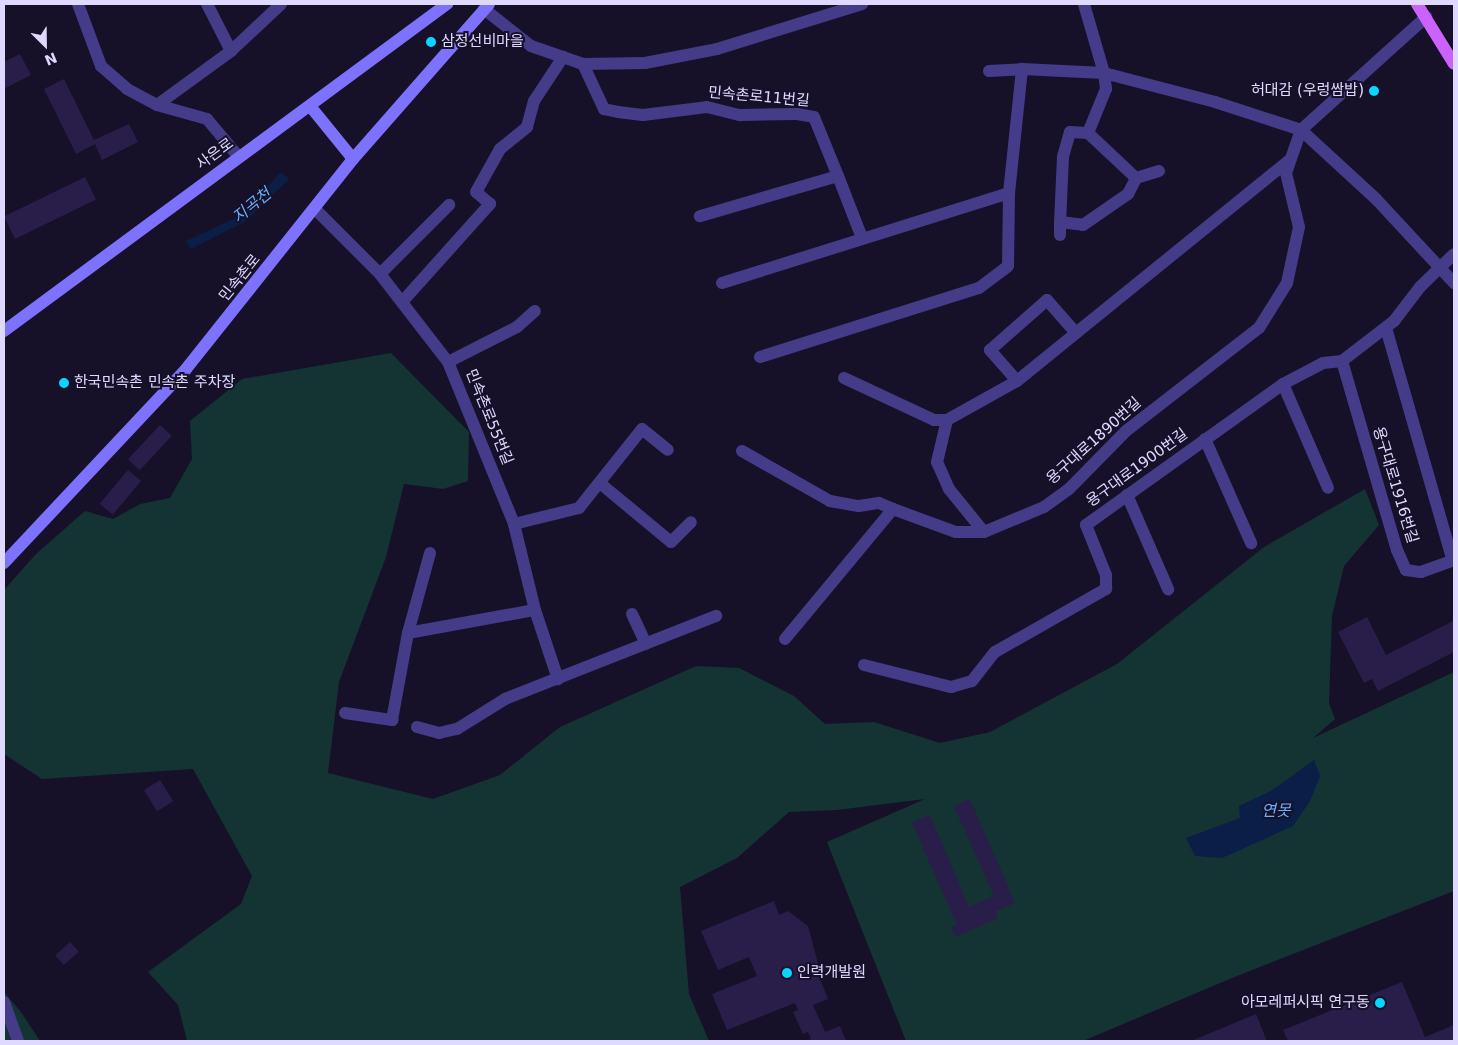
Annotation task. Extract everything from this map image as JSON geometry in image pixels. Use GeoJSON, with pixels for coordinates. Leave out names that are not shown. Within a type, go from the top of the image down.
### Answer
{"type":"FeatureCollection","features":[{"type":"Feature","properties":{"kind":"main road"},"geometry":{"type":"LineString","coordinates":[[1417,4],[1454,64]]}},
{"type":"Feature","properties":{"kind":"street"},"geometry":{"type":"LineString","coordinates":[[78,4],[101,66],[128,89],[157,105],[207,119],[238,156]]}},
{"type":"Feature","properties":{"kind":"street"},"geometry":{"type":"LineString","coordinates":[[207,4],[231,51]]}},
{"type":"Feature","properties":{"kind":"street"},"geometry":{"type":"LineString","coordinates":[[157,105],[231,51],[281,4]]}},
{"type":"Feature","properties":{"kind":"street","name":"사은로"},"geometry":{"type":"LineString","coordinates":[[4,332],[238,156],[310,106],[446,4]]}},
{"type":"Feature","properties":{"kind":"street"},"geometry":{"type":"LineString","coordinates":[[487,6],[531,46],[583,64],[645,64],[717,49],[862,4]]}},
{"type":"Feature","properties":{"kind":"street"},"geometry":{"type":"LineString","coordinates":[[1084,4],[1104,73],[1106,89],[1088,133]]}},
{"type":"Feature","properties":{"kind":"street","name":"민속촌로"},"geometry":{"type":"LineString","coordinates":[[4,563],[186,369],[316,210],[353,158],[487,6]]}},
{"type":"Feature","properties":{"kind":"street"},"geometry":{"type":"LineString","coordinates":[[1301,130],[1426,17]]}},
{"type":"Feature","properties":{"kind":"street"},"geometry":{"type":"LineString","coordinates":[[402,302],[490,204],[476,192],[500,149],[526,127],[534,101],[563,57]]}},
{"type":"Feature","properties":{"kind":"street","name":"민속촌로11번길"},"geometry":{"type":"LineString","coordinates":[[583,64],[604,109],[643,115],[707,107],[740,115],[796,114],[814,116],[838,176]]}},
{"type":"Feature","properties":{"kind":"street"},"geometry":{"type":"LineString","coordinates":[[760,357],[980,288],[1008,266],[1009,193],[1022,69]]}},
{"type":"Feature","properties":{"kind":"street"},"geometry":{"type":"LineString","coordinates":[[989,71],[1022,69],[1104,73],[1215,102],[1301,130],[1440,266],[1454,283]]}},
{"type":"Feature","properties":{"kind":"street"},"geometry":{"type":"LineString","coordinates":[[310,106],[353,158]]}},
{"type":"Feature","properties":{"kind":"street","name":"용구대로1890번길"},"geometry":{"type":"LineString","coordinates":[[742,451],[830,501],[860,506],[879,504],[956,532],[984,532],[1044,507],[1069,490],[1126,431],[1259,328],[1286,283],[1299,227],[1286,173],[1301,130]]}},
{"type":"Feature","properties":{"kind":"street"},"geometry":{"type":"LineString","coordinates":[[1136,178],[1088,133],[1070,132],[1062,156],[1060,229],[1083,225],[1128,194],[1136,178],[1159,171]]}},
{"type":"Feature","properties":{"kind":"street"},"geometry":{"type":"LineString","coordinates":[[844,378],[934,420],[947,420],[1017,381],[1292,158]]}},
{"type":"Feature","properties":{"kind":"street"},"geometry":{"type":"LineString","coordinates":[[700,216],[838,176],[862,238]]}},
{"type":"Feature","properties":{"kind":"street"},"geometry":{"type":"LineString","coordinates":[[722,283],[1009,193]]}},
{"type":"Feature","properties":{"kind":"street"},"geometry":{"type":"LineString","coordinates":[[380,274],[449,205]]}},
{"type":"Feature","properties":{"kind":"street","name":"민속촌로55번길"},"geometry":{"type":"LineString","coordinates":[[316,210],[380,274],[448,362],[514,524],[535,610],[558,679]]}},
{"type":"Feature","properties":{"kind":"street","name":"용구대로1900번길"},"geometry":{"type":"LineString","coordinates":[[864,665],[951,687],[972,680],[995,652],[1106,589],[1106,575],[1086,525],[1282,384],[1323,362],[1342,361],[1386,328],[1440,266],[1454,254]]}},
{"type":"Feature","properties":{"kind":"street"},"geometry":{"type":"LineString","coordinates":[[1017,381],[990,350],[1047,300],[1076,332]]}},
{"type":"Feature","properties":{"kind":"street"},"geometry":{"type":"LineString","coordinates":[[448,362],[517,327],[535,310]]}},
{"type":"Feature","properties":{"kind":"street"},"geometry":{"type":"LineString","coordinates":[[1386,328],[1454,560]]}},
{"type":"Feature","properties":{"kind":"street","name":"용구대로1916번길"},"geometry":{"type":"LineString","coordinates":[[1342,361],[1397,550],[1406,570],[1421,572],[1454,560]]}},
{"type":"Feature","properties":{"kind":"street"},"geometry":{"type":"LineString","coordinates":[[1282,384],[1328,488]]}},
{"type":"Feature","properties":{"kind":"street"},"geometry":{"type":"LineString","coordinates":[[947,420],[938,462],[950,489],[984,532]]}},
{"type":"Feature","properties":{"kind":"street"},"geometry":{"type":"LineString","coordinates":[[514,524],[579,508],[601,484],[642,429],[668,450]]}},
{"type":"Feature","properties":{"kind":"street"},"geometry":{"type":"LineString","coordinates":[[1205,439],[1251,542]]}},
{"type":"Feature","properties":{"kind":"street"},"geometry":{"type":"LineString","coordinates":[[601,484],[671,542],[691,522]]}},
{"type":"Feature","properties":{"kind":"street"},"geometry":{"type":"LineString","coordinates":[[1127,495],[1168,590]]}},
{"type":"Feature","properties":{"kind":"street"},"geometry":{"type":"LineString","coordinates":[[785,640],[893,509]]}},
{"type":"Feature","properties":{"kind":"street"},"geometry":{"type":"LineString","coordinates":[[345,713],[392,720],[408,633],[430,553]]}},
{"type":"Feature","properties":{"kind":"street"},"geometry":{"type":"LineString","coordinates":[[408,633],[535,610]]}},
{"type":"Feature","properties":{"kind":"street"},"geometry":{"type":"LineString","coordinates":[[632,614],[646,644]]}},
{"type":"Feature","properties":{"kind":"street"},"geometry":{"type":"LineString","coordinates":[[418,727],[439,733],[457,729],[505,699],[716,616]]}},
{"type":"Feature","properties":{"kind":"street"},"geometry":{"type":"LineString","coordinates":[[4,1002],[18,1041]]}},
{"type":"Feature","properties":{"kind":"green space"},"geometry":{"type":"Polygon","coordinates":[[[391,353],[469,432],[468,481],[443,489],[404,484],[386,557],[339,682],[328,773],[433,799],[500,775],[560,727],[696,666],[739,668],[794,696],[825,724],[874,722],[940,743],[990,732],[1117,664],[1264,547],[1365,489],[1379,525],[1344,566],[1332,616],[1329,703],[1335,719],[1313,738],[1454,672],[1454,891],[1232,978],[1083,1041],[906,1041],[827,842],[925,799],[837,810],[789,812],[737,858],[680,887],[689,994],[709,1041],[187,1041],[178,1005],[148,972],[241,904],[252,876],[193,769],[42,779],[4,754],[4,590],[36,554],[85,511],[113,519],[140,504],[170,498],[192,459],[190,421],[242,379],[391,353]]]}},
{"type":"Feature","properties":{"kind":"green space"},"geometry":{"type":"Polygon","coordinates":[[[4,992],[21,1012],[40,1041],[4,1041],[4,992]]]}},
{"type":"Feature","properties":{"kind":"water","name":"지곡천"},"geometry":{"type":"Polygon","coordinates":[[[281,172],[289,179],[246,221],[191,249],[186,241],[240,216],[281,172]]]}},
{"type":"Feature","properties":{"kind":"water","name":"연못"},"geometry":{"type":"Polygon","coordinates":[[[1314,760],[1320,776],[1310,801],[1293,826],[1222,858],[1195,856],[1186,838],[1240,818],[1239,806],[1271,791],[1314,760]]]}},
{"type":"Feature","properties":{"kind":"building"},"geometry":{"type":"Polygon","coordinates":[[[20,54],[31,75],[4,89],[4,62],[20,54]]]}},
{"type":"Feature","properties":{"kind":"building"},"geometry":{"type":"Polygon","coordinates":[[[64,79],[94,140],[129,124],[138,142],[102,160],[95,144],[76,154],[44,89],[64,79]]]}},
{"type":"Feature","properties":{"kind":"building"},"geometry":{"type":"Polygon","coordinates":[[[85,177],[96,199],[15,239],[4,216],[85,177]]]}},
{"type":"Feature","properties":{"kind":"building"},"geometry":{"type":"Polygon","coordinates":[[[160,425],[172,436],[140,470],[128,459],[160,425]]]}},
{"type":"Feature","properties":{"kind":"building"},"geometry":{"type":"Polygon","coordinates":[[[128,470],[141,481],[113,515],[100,504],[128,470]]]}},
{"type":"Feature","properties":{"kind":"building"},"geometry":{"type":"Polygon","coordinates":[[[1367,617],[1386,655],[1453,621],[1454,652],[1378,691],[1372,679],[1364,683],[1338,632],[1367,617]]]}},
{"type":"Feature","properties":{"kind":"building"},"geometry":{"type":"Polygon","coordinates":[[[160,780],[173,801],[157,811],[144,790],[160,780]]]}},
{"type":"Feature","properties":{"kind":"building"},"geometry":{"type":"Polygon","coordinates":[[[970,799],[1015,903],[995,911],[998,918],[955,937],[951,928],[957,925],[912,823],[930,815],[969,907],[994,896],[954,806],[970,799]]]}},
{"type":"Feature","properties":{"kind":"building","name":"인력개발원"},"geometry":{"type":"Polygon","coordinates":[[[774,901],[779,915],[788,911],[808,926],[819,967],[816,969],[828,999],[813,1005],[825,1032],[840,1026],[846,1041],[806,1041],[811,1039],[808,1032],[803,1034],[793,1012],[798,1010],[795,1003],[727,1030],[712,994],[757,976],[749,957],[718,970],[701,931],[774,901]]]}},
{"type":"Feature","properties":{"kind":"building"},"geometry":{"type":"Polygon","coordinates":[[[70,942],[79,952],[64,965],[55,955],[70,942]]]}},
{"type":"Feature","properties":{"kind":"building","name":"아모레퍼시픽 연구동"},"geometry":{"type":"Polygon","coordinates":[[[1402,982],[1425,1037],[1454,1025],[1454,1041],[1288,1041],[1283,1030],[1402,982]]]}},
{"type":"Feature","properties":{"kind":"building","name":"아모레퍼시픽 연구동"},"geometry":{"type":"Polygon","coordinates":[[[1256,1014],[1267,1041],[1191,1041],[1256,1014]]]}},
{"type":"Feature","properties":{"kind":"place","name":"삼정선비마을"},"geometry":{"type":"Point","coordinates":[431,42]}},
{"type":"Feature","properties":{"kind":"place","name":"허대감 (우렁쌈밥)"},"geometry":{"type":"Point","coordinates":[1374,91]}},
{"type":"Feature","properties":{"kind":"place","name":"한국민속촌 민속촌 주차장"},"geometry":{"type":"Point","coordinates":[64,383]}},
{"type":"Feature","properties":{"kind":"place","name":"인력개발원"},"geometry":{"type":"Point","coordinates":[787,973]}},
{"type":"Feature","properties":{"kind":"place","name":"아모레퍼시픽 연구동"},"geometry":{"type":"Point","coordinates":[1380,1003]}}]}
